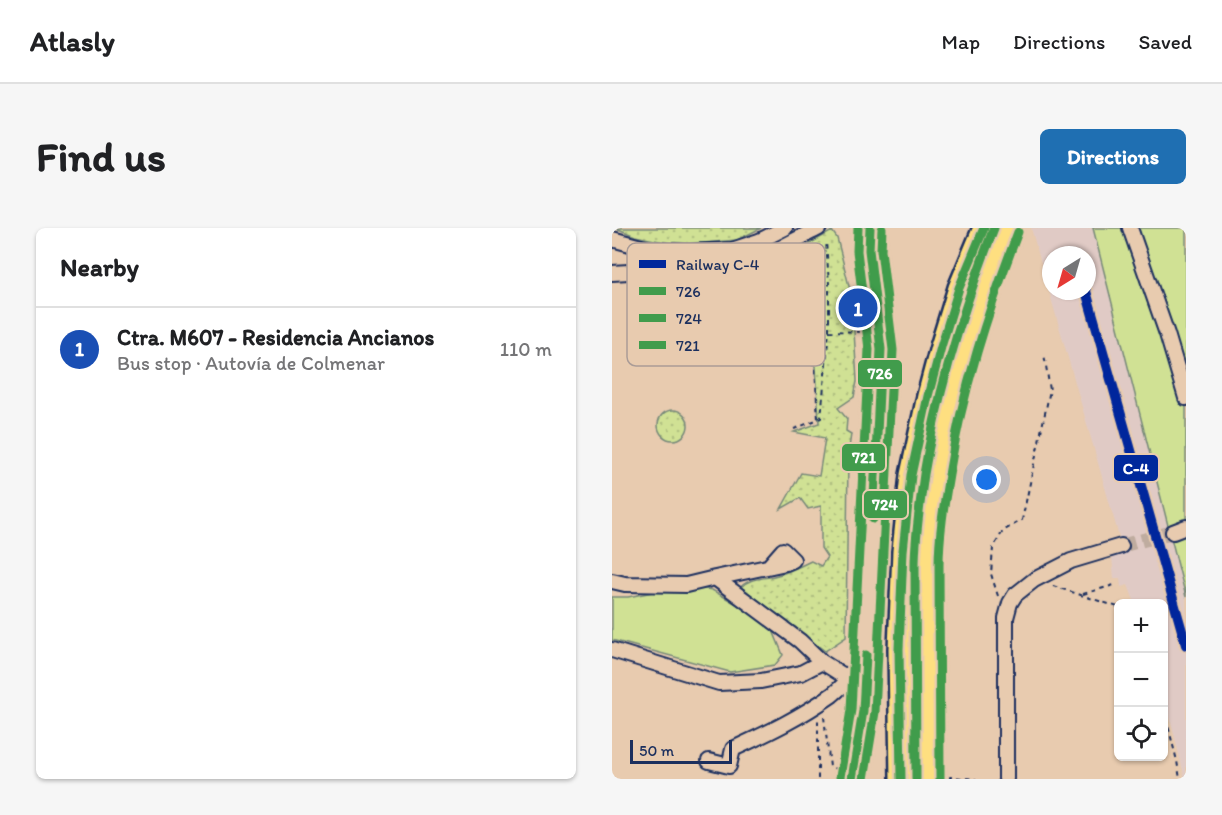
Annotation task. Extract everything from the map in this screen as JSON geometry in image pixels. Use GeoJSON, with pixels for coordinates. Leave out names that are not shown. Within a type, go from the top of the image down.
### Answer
{"type":"FeatureCollection","features":[{"type":"Feature","properties":{"kind":"highway"},"geometry":{"type":"LineString","coordinates":[[900,779],[899,649],[903,551],[911,475],[941,347],[959,288],[984,228]]}},
{"type":"Feature","properties":{"kind":"highway"},"geometry":{"type":"LineString","coordinates":[[945,778],[927,596],[928,539],[936,472],[952,395],[976,310],[1007,228]]}},
{"type":"Feature","properties":{"kind":"highway"},"geometry":{"type":"LineString","coordinates":[[927,596],[946,475],[962,397],[992,306],[1022,228]]}},
{"type":"Feature","properties":{"kind":"street"},"geometry":{"type":"LineString","coordinates":[[753,243],[785,228]]}},
{"type":"Feature","properties":{"kind":"street"},"geometry":{"type":"LineString","coordinates":[[789,243],[818,228]]}},
{"type":"Feature","properties":{"kind":"street"},"geometry":{"type":"LineString","coordinates":[[848,775],[863,711],[859,676],[881,349],[869,250],[870,228]]}},
{"type":"Feature","properties":{"kind":"street"},"geometry":{"type":"LineString","coordinates":[[1130,228],[1167,333],[1186,398]]}},
{"type":"Feature","properties":{"kind":"street"},"geometry":{"type":"LineString","coordinates":[[612,239],[627,243]]}},
{"type":"Feature","properties":{"kind":"street"},"geometry":{"type":"LineString","coordinates":[[612,273],[627,272]]}},
{"type":"Feature","properties":{"kind":"street"},"geometry":{"type":"LineString","coordinates":[[1006,779],[1006,618],[1015,595],[1034,580],[1071,561],[1121,546]]}},
{"type":"Feature","properties":{"kind":"street"},"geometry":{"type":"LineString","coordinates":[[612,581],[625,584],[686,585],[769,567]]}},
{"type":"Feature","properties":{"kind":"street"},"geometry":{"type":"LineString","coordinates":[[715,578],[800,641],[822,662],[841,674],[859,676]]}},
{"type":"Feature","properties":{"kind":"street"},"geometry":{"type":"LineString","coordinates":[[612,650],[719,683],[761,681],[801,673],[822,662]]}},
{"type":"Feature","properties":{"kind":"street"},"geometry":{"type":"LineString","coordinates":[[709,761],[729,766],[734,748],[807,712],[859,676]]}},
{"type":"Feature","properties":{"kind":"path"},"geometry":{"type":"LineString","coordinates":[[794,429],[821,418],[829,331],[829,284],[826,240],[818,228]]}},
{"type":"Feature","properties":{"kind":"path"},"geometry":{"type":"LineString","coordinates":[[829,331],[865,332]]}},
{"type":"Feature","properties":{"kind":"path"},"geometry":{"type":"LineString","coordinates":[[1006,618],[991,574],[993,549],[1004,531],[1022,520],[1050,390],[1044,354]]}},
{"type":"Feature","properties":{"kind":"path"},"geometry":{"type":"LineString","coordinates":[[814,366],[818,420]]}},
{"type":"Feature","properties":{"kind":"path"},"geometry":{"type":"LineString","coordinates":[[1034,580],[1114,605]]}},
{"type":"Feature","properties":{"kind":"path"},"geometry":{"type":"LineString","coordinates":[[1081,594],[1114,585]]}},
{"type":"Feature","properties":{"kind":"path"},"geometry":{"type":"LineString","coordinates":[[818,712],[818,779]]}},
{"type":"Feature","properties":{"kind":"path"},"geometry":{"type":"LineString","coordinates":[[824,712],[831,767],[848,775]]}},
{"type":"Feature","properties":{"kind":"path"},"geometry":{"type":"LineString","coordinates":[[1168,726],[1180,779]]}},
{"type":"Feature","properties":{"kind":"path"},"geometry":{"type":"LineString","coordinates":[[945,778],[976,779]]}},
{"type":"Feature","properties":{"kind":"shaded area"},"geometry":{"type":"Polygon","coordinates":[[[1031,228],[1093,228],[1186,597],[1186,779],[1168,709],[1168,599],[1133,599],[1128,585],[1121,587],[1120,578],[1114,578],[1112,557],[1124,554],[1052,300],[1096,300],[1096,246],[1042,246],[1042,267],[1031,228]]]}},
{"type":"Feature","properties":{"kind":"green space"},"geometry":{"type":"Polygon","coordinates":[[[616,228],[761,228],[737,240],[703,243],[669,243],[635,236],[616,228]]]}},
{"type":"Feature","properties":{"kind":"green space"},"geometry":{"type":"Polygon","coordinates":[[[1093,228],[1186,228],[1186,597],[1093,228]]]}},
{"type":"Feature","properties":{"kind":"green space"},"geometry":{"type":"Polygon","coordinates":[[[832,231],[837,238],[852,298],[857,381],[854,397],[838,408],[847,419],[846,431],[851,434],[848,456],[846,637],[825,651],[741,587],[752,580],[784,573],[811,561],[821,566],[827,557],[821,548],[821,506],[808,509],[800,498],[781,509],[801,473],[819,476],[825,438],[794,432],[819,423],[816,366],[825,366],[825,243],[811,243],[832,231]]]}},
{"type":"Feature","properties":{"kind":"green space"},"geometry":{"type":"Polygon","coordinates":[[[673,410],[683,415],[688,425],[683,435],[673,440],[663,435],[658,425],[663,415],[673,410]]]}},
{"type":"Feature","properties":{"kind":"green space"},"geometry":{"type":"Polygon","coordinates":[[[695,587],[712,590],[756,615],[772,628],[783,655],[775,665],[730,672],[612,640],[612,597],[628,597],[695,587]]]}},
{"type":"Feature","properties":{"kind":"tunnel"},"geometry":{"type":"LineString","coordinates":[[1121,546],[1173,532]]}},
{"type":"Feature","properties":{"kind":"rail line","name":"C-4"},"geometry":{"type":"LineString","coordinates":[[1089,300],[1186,645]]}},
{"type":"Feature","properties":{"kind":"transit line","name":"721"},"geometry":{"type":"LineString","coordinates":[[840,777],[851,710],[869,349],[857,251],[858,228]]}},
{"type":"Feature","properties":{"kind":"transit line","name":"726"},"geometry":{"type":"LineString","coordinates":[[870,228],[869,250],[881,349],[873,519]]}},
{"type":"Feature","properties":{"kind":"transit line","name":"726"},"geometry":{"type":"LineString","coordinates":[[901,779],[899,649],[903,551],[911,475],[941,347],[959,288],[984,228]]}},
{"type":"Feature","properties":{"kind":"transit line","name":"721"},"geometry":{"type":"LineString","coordinates":[[916,779],[915,554],[924,474],[936,411],[953,350],[994,228]]}},
{"type":"Feature","properties":{"kind":"transit line","name":"724"},"geometry":{"type":"LineString","coordinates":[[864,779],[875,712],[893,350],[881,250],[882,229]]}},
{"type":"Feature","properties":{"kind":"transit line","name":"724"},"geometry":{"type":"LineString","coordinates":[[940,779],[939,566],[944,509],[954,444],[969,382],[986,321],[1018,232]]}},
{"type":"Feature","properties":{"kind":"transit line","name":"726"},"geometry":{"type":"LineString","coordinates":[[852,779],[863,711],[866,655]]}},
{"type":"Feature","properties":{"kind":"place","name":"Ctra. M607 - Residencia Ancianos"},"geometry":{"type":"Point","coordinates":[858,308]}}]}
